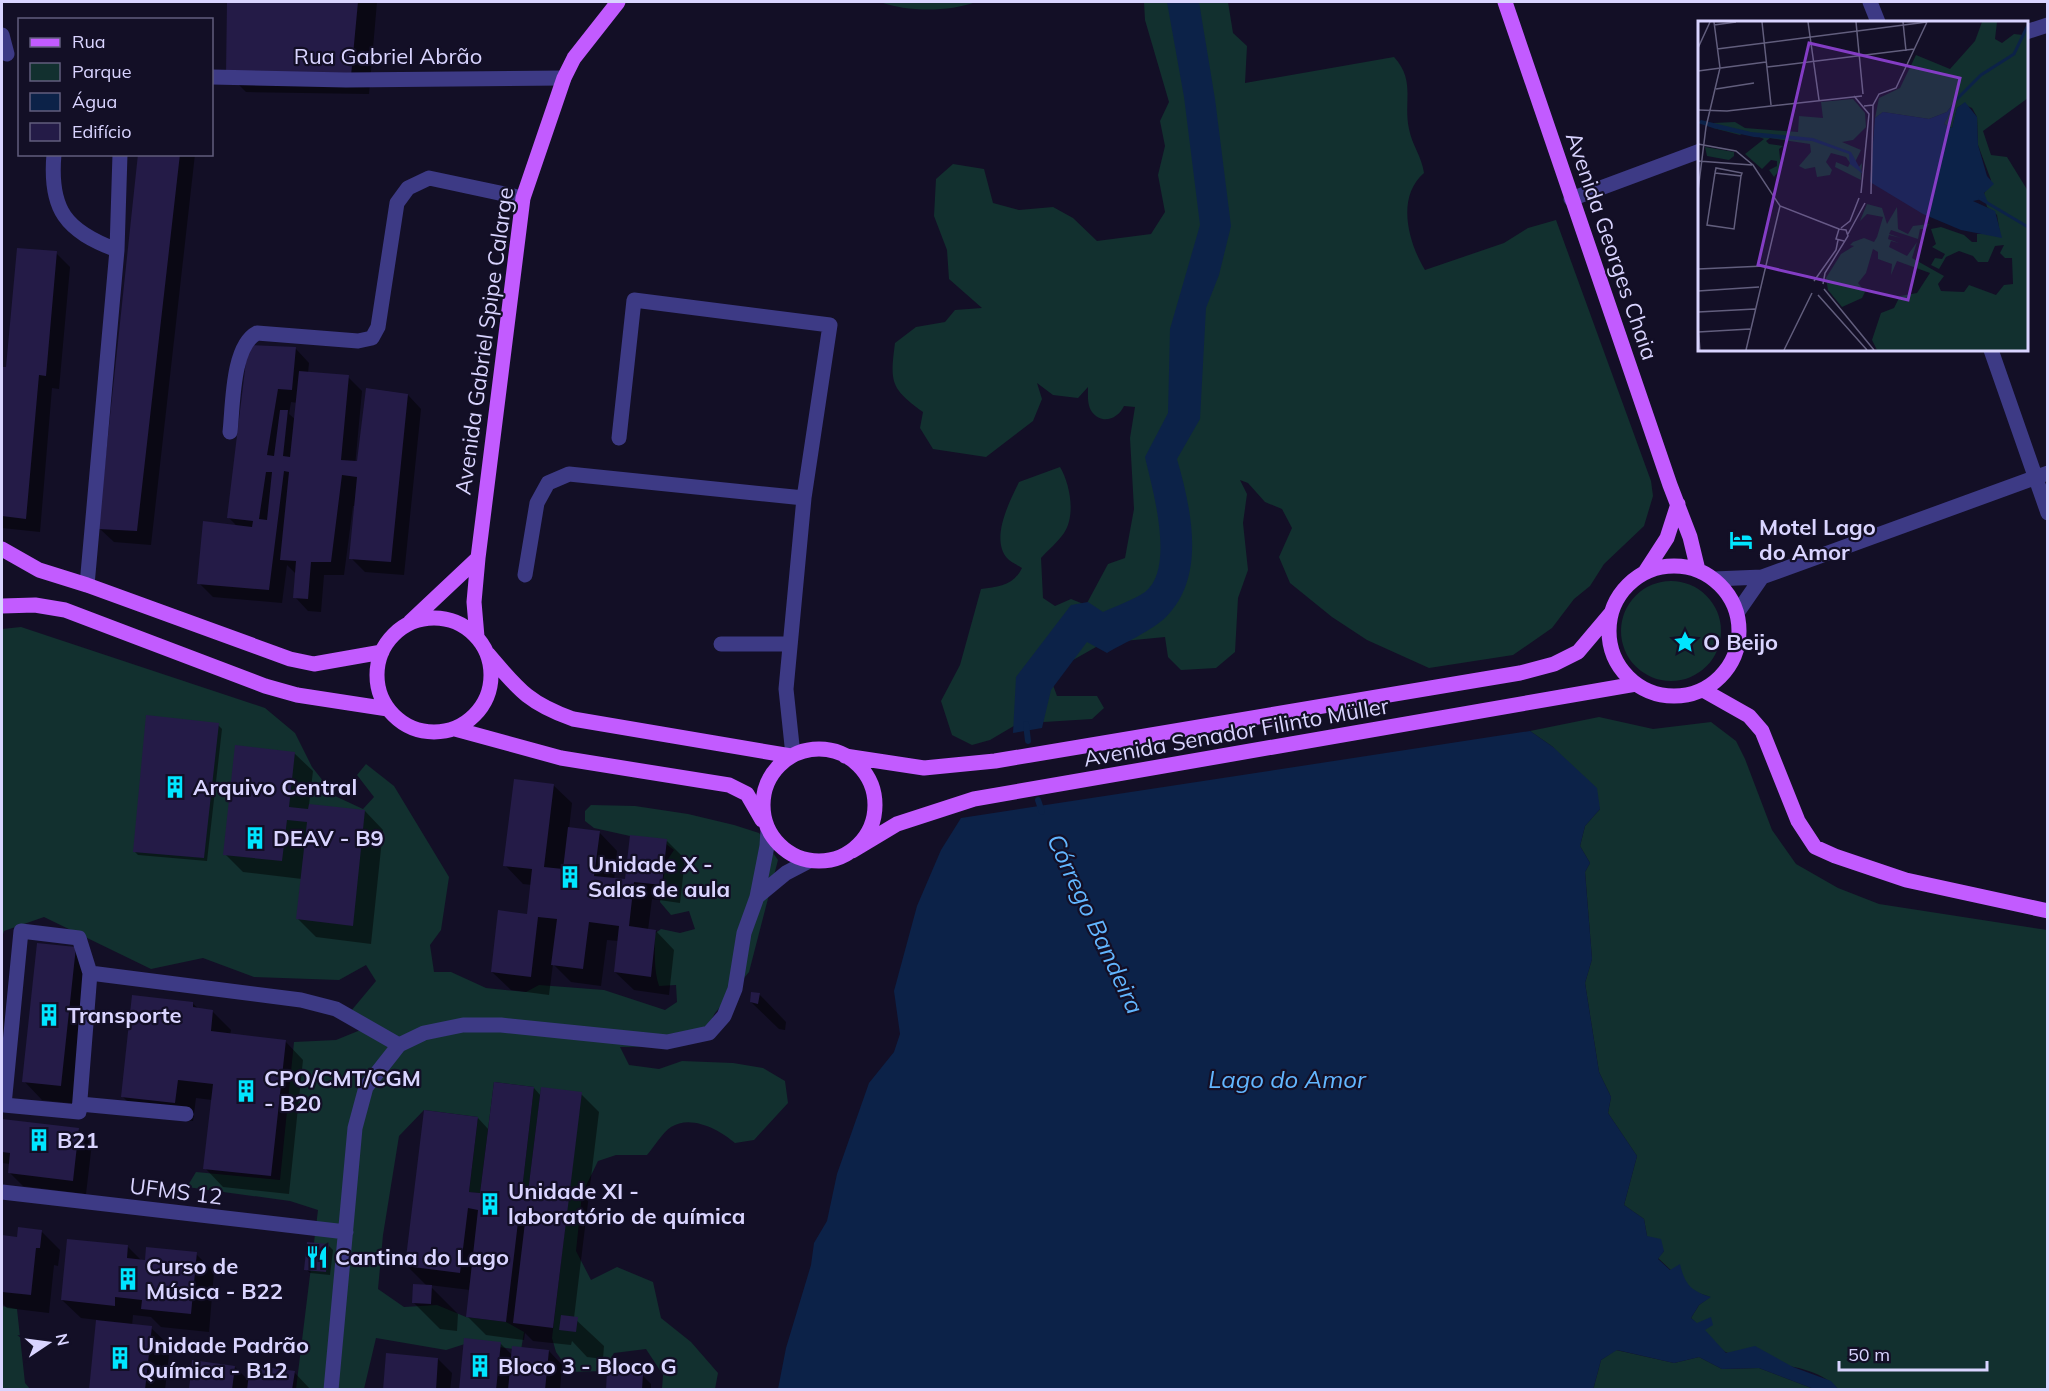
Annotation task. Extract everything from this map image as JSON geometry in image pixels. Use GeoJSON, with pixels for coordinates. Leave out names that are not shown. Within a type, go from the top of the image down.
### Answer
{"type":"FeatureCollection","features":[{"type":"Feature","properties":{"kind":"main road","name":"Avenida Gabriel Spipe Calarge"},"geometry":{"type":"LineString","coordinates":[[477,637],[474,602],[478,558],[523,198],[564,78],[574,58],[618,2]]}},
{"type":"Feature","properties":{"kind":"main road","name":"Avenida Georges Chaia"},"geometry":{"type":"LineString","coordinates":[[1505,2],[1571,200],[1690,537],[1698,570]]}},
{"type":"Feature","properties":{"kind":"main road"},"geometry":{"type":"LineString","coordinates":[[1645,572],[1667,538],[1678,504]]}},
{"type":"Feature","properties":{"kind":"main road"},"geometry":{"type":"LineString","coordinates":[[2,549],[39,570],[87,585],[290,659],[314,664],[382,652]]}},
{"type":"Feature","properties":{"kind":"main road"},"geometry":{"type":"LineString","coordinates":[[478,558],[408,624],[393,635],[382,652],[377,671],[379,691],[388,709],[401,722],[418,730],[437,733],[455,729],[471,719],[483,706],[490,689],[491,671],[487,652]]}},
{"type":"Feature","properties":{"kind":"main road"},"geometry":{"type":"LineString","coordinates":[[1671,565],[1698,570],[1714,579],[1728,594],[1737,613],[1740,631],[1737,649],[1730,666],[1704,690],[1687,696],[1669,696],[1651,692],[1636,684],[1622,670],[1612,652],[1609,632],[1611,613],[1619,596],[1630,582],[1645,572],[1671,565]]}},
{"type":"Feature","properties":{"kind":"main road"},"geometry":{"type":"LineString","coordinates":[[2,606],[35,605],[65,610],[265,686],[297,695],[388,709]]}},
{"type":"Feature","properties":{"kind":"main road","name":"Avenida Senador Filinto Müller"},"geometry":{"type":"LineString","coordinates":[[846,756],[924,768],[995,761],[1520,673],[1554,664],[1578,652],[1611,613]]}},
{"type":"Feature","properties":{"kind":"main road"},"geometry":{"type":"LineString","coordinates":[[408,624],[426,618],[445,619],[463,625],[477,637],[518,690],[543,708],[573,719],[792,756]]}},
{"type":"Feature","properties":{"kind":"main road","name":"Avenida Senador Filinto Müller"},"geometry":{"type":"LineString","coordinates":[[852,851],[897,824],[934,810],[974,799],[1636,684]]}},
{"type":"Feature","properties":{"kind":"main road"},"geometry":{"type":"LineString","coordinates":[[1704,690],[1749,716],[1762,731],[1798,821],[1815,847],[1906,880],[2048,911]]}},
{"type":"Feature","properties":{"kind":"main road"},"geometry":{"type":"LineString","coordinates":[[455,729],[561,758],[729,785],[747,794],[768,830],[781,848],[809,861],[824,862],[852,851],[869,829],[875,801],[865,775],[846,756],[828,749],[809,750],[792,756],[777,766],[768,780],[763,796],[763,813],[768,830]]}},
{"type":"Feature","properties":{"kind":"street"},"geometry":{"type":"LineString","coordinates":[[1870,2],[1878,21]]}},
{"type":"Feature","properties":{"kind":"street"},"geometry":{"type":"LineString","coordinates":[[2028,31],[2048,25]]}},
{"type":"Feature","properties":{"kind":"street"},"geometry":{"type":"LineString","coordinates":[[2,35],[9,55]]}},
{"type":"Feature","properties":{"kind":"street","name":"Rua Gabriel Abrão"},"geometry":{"type":"LineString","coordinates":[[213,77],[346,80],[564,78]]}},
{"type":"Feature","properties":{"kind":"street"},"geometry":{"type":"LineString","coordinates":[[1571,200],[1698,152]]}},
{"type":"Feature","properties":{"kind":"street"},"geometry":{"type":"LineString","coordinates":[[54,156],[52,171],[58,208],[88,239],[117,250]]}},
{"type":"Feature","properties":{"kind":"street"},"geometry":{"type":"LineString","coordinates":[[87,585],[117,250],[120,156]]}},
{"type":"Feature","properties":{"kind":"street"},"geometry":{"type":"LineString","coordinates":[[230,432],[240,353],[248,338],[257,333],[358,341],[372,338],[378,327],[398,203],[408,188],[429,178],[523,198]]}},
{"type":"Feature","properties":{"kind":"street"},"geometry":{"type":"LineString","coordinates":[[619,438],[634,300],[830,326],[804,498],[789,644],[787,699],[792,756]]}},
{"type":"Feature","properties":{"kind":"street"},"geometry":{"type":"LineString","coordinates":[[1990,351],[2041,476],[2048,513]]}},
{"type":"Feature","properties":{"kind":"street"},"geometry":{"type":"LineString","coordinates":[[525,575],[537,502],[548,483],[569,474],[804,498]]}},
{"type":"Feature","properties":{"kind":"street"},"geometry":{"type":"LineString","coordinates":[[1714,579],[1762,577],[2041,476]]}},
{"type":"Feature","properties":{"kind":"street"},"geometry":{"type":"LineString","coordinates":[[1737,613],[1762,577]]}},
{"type":"Feature","properties":{"kind":"street"},"geometry":{"type":"LineString","coordinates":[[721,644],[789,644]]}},
{"type":"Feature","properties":{"kind":"street"},"geometry":{"type":"LineString","coordinates":[[331,1389],[355,1128],[366,1087],[399,1045],[424,1033],[463,1025],[501,1025],[667,1042],[709,1033],[724,1017],[735,989],[744,933],[757,897],[768,830]]}},
{"type":"Feature","properties":{"kind":"street"},"geometry":{"type":"LineString","coordinates":[[757,897],[786,873],[809,861]]}},
{"type":"Feature","properties":{"kind":"street"},"geometry":{"type":"LineString","coordinates":[[21,932],[79,938],[90,973],[78,1112],[4,1105],[21,932]]}},
{"type":"Feature","properties":{"kind":"street"},"geometry":{"type":"LineString","coordinates":[[90,973],[301,1000],[336,1009],[399,1045]]}},
{"type":"Feature","properties":{"kind":"street"},"geometry":{"type":"LineString","coordinates":[[80,1104],[186,1114]]}},
{"type":"Feature","properties":{"kind":"street","name":"UFMS 12"},"geometry":{"type":"LineString","coordinates":[[2,1192],[346,1232]]}},
{"type":"Feature","properties":{"kind":"green space"},"geometry":{"type":"Polygon","coordinates":[[[880,2],[976,2],[953,8],[928,10],[903,8],[880,2]]]}},
{"type":"Feature","properties":{"kind":"green space"},"geometry":{"type":"Polygon","coordinates":[[[1144,2],[1228,2],[1233,33],[1247,46],[1245,83],[1394,57],[1405,74],[1409,129],[1424,173],[1415,183],[1410,194],[1408,220],[1414,246],[1425,270],[1504,243],[1528,228],[1556,220],[1651,481],[1653,496],[1644,526],[1604,564],[1590,586],[1574,599],[1552,628],[1513,655],[1429,668],[1367,640],[1332,617],[1290,583],[1279,557],[1292,528],[1282,509],[1265,502],[1248,483],[1240,480],[1247,494],[1243,523],[1248,570],[1238,598],[1235,652],[1216,668],[1181,670],[1168,657],[1165,637],[1103,643],[1059,668],[1053,685],[1057,696],[1097,696],[1104,708],[1092,719],[1044,722],[1031,716],[990,740],[972,745],[952,735],[941,701],[960,665],[981,589],[1010,582],[1022,568],[1007,558],[1000,540],[1003,520],[1019,482],[1060,467],[1069,491],[1070,517],[1064,533],[1041,558],[1043,598],[1055,606],[1071,599],[1086,605],[1108,564],[1125,558],[1134,509],[1130,438],[1135,407],[1124,406],[1110,419],[1100,418],[1090,409],[1088,387],[1078,398],[1053,395],[1037,383],[1042,399],[1033,421],[986,457],[933,449],[920,428],[923,412],[904,397],[895,383],[893,367],[895,343],[916,327],[945,322],[955,310],[982,308],[949,279],[947,250],[934,216],[936,179],[953,164],[984,169],[993,203],[1019,210],[1053,207],[1073,218],[1097,241],[1151,234],[1165,212],[1158,175],[1165,146],[1160,121],[1169,102],[1145,20],[1144,2]]]}},
{"type":"Feature","properties":{"kind":"green space"},"geometry":{"type":"Polygon","coordinates":[[[1671,581],[1699,589],[1713,603],[1721,631],[1713,659],[1699,673],[1671,681],[1643,673],[1629,659],[1621,631],[1629,603],[1643,589],[1671,581]]]}},
{"type":"Feature","properties":{"kind":"green space"},"geometry":{"type":"Polygon","coordinates":[[[21,627],[265,708],[295,733],[312,767],[335,796],[363,809],[374,797],[357,775],[366,764],[394,786],[449,877],[441,930],[430,945],[434,972],[451,972],[486,988],[526,992],[539,985],[604,990],[665,1010],[677,1002],[676,985],[659,986],[655,966],[654,934],[661,929],[680,933],[695,929],[689,911],[671,915],[660,902],[666,862],[674,850],[666,844],[594,828],[585,821],[585,811],[591,805],[635,806],[688,814],[759,833],[778,860],[749,972],[715,1013],[706,1030],[680,1046],[620,1047],[629,1065],[659,1069],[682,1061],[733,1063],[763,1068],[785,1081],[788,1103],[754,1140],[735,1143],[705,1125],[679,1123],[661,1136],[647,1155],[616,1155],[598,1161],[582,1194],[576,1251],[591,1280],[617,1267],[653,1282],[661,1318],[691,1342],[718,1373],[715,1389],[662,1389],[663,1375],[646,1349],[614,1353],[603,1371],[570,1372],[556,1352],[552,1338],[581,1093],[541,1088],[527,1200],[521,1199],[534,1087],[494,1082],[480,1193],[469,1192],[478,1117],[424,1110],[399,1136],[383,1235],[378,1289],[404,1307],[437,1305],[466,1317],[506,1322],[524,1332],[521,1350],[468,1343],[446,1350],[376,1338],[364,1389],[296,1389],[318,1210],[290,1201],[187,1187],[196,1172],[280,1180],[294,1042],[336,1040],[363,1029],[351,1011],[376,981],[366,965],[339,980],[254,977],[203,958],[151,969],[44,917],[4,931],[2,938],[2,629],[21,627]]]}},
{"type":"Feature","properties":{"kind":"green space"},"geometry":{"type":"Polygon","coordinates":[[[1599,717],[1653,729],[1711,722],[1736,741],[1772,830],[1796,864],[1838,888],[1879,904],[2047,930],[2047,1389],[1838,1389],[1815,1373],[1728,1353],[1719,1347],[1691,1318],[1699,1305],[1710,1297],[1693,1291],[1658,1258],[1664,1251],[1647,1236],[1644,1219],[1624,1205],[1637,1156],[1608,1113],[1611,1097],[1599,1072],[1585,983],[1592,959],[1585,872],[1590,863],[1580,846],[1585,826],[1600,809],[1553,747],[1530,731],[1599,717]]]}},
{"type":"Feature","properties":{"kind":"green space"},"geometry":{"type":"Polygon","coordinates":[[[2,1306],[17,1309],[25,1383],[30,1389],[2,1389],[2,1306]]]}},
{"type":"Feature","properties":{"kind":"green space"},"geometry":{"type":"Polygon","coordinates":[[[1616,1350],[1674,1363],[1699,1357],[1722,1369],[1759,1368],[1814,1389],[1593,1390],[1601,1360],[1616,1350]]]}},
{"type":"Feature","properties":{"kind":"water"},"geometry":{"type":"Polygon","coordinates":[[[1167,2],[1199,2],[1215,99],[1231,226],[1219,275],[1206,308],[1200,419],[1177,459],[1187,499],[1192,541],[1187,582],[1179,600],[1166,617],[1146,631],[1107,653],[1087,642],[1051,690],[1042,728],[1013,733],[1016,677],[1071,605],[1088,602],[1103,612],[1135,598],[1145,592],[1154,581],[1159,565],[1159,527],[1145,457],[1168,413],[1170,329],[1200,225],[1184,97],[1167,2]]]}},
{"type":"Feature","properties":{"kind":"water","name":"Lago do Amor"},"geometry":{"type":"Polygon","coordinates":[[[1530,731],[1553,747],[1597,788],[1600,809],[1585,826],[1580,846],[1590,863],[1585,872],[1592,959],[1585,983],[1599,1072],[1611,1097],[1608,1113],[1637,1156],[1624,1205],[1644,1219],[1647,1236],[1661,1239],[1664,1251],[1658,1259],[1670,1270],[1680,1264],[1690,1286],[1711,1297],[1699,1305],[1691,1318],[1697,1323],[1711,1317],[1713,1325],[1705,1330],[1726,1353],[1755,1346],[1793,1367],[1831,1381],[1838,1389],[1814,1389],[1759,1368],[1722,1369],[1699,1357],[1674,1363],[1617,1350],[1601,1360],[1593,1390],[778,1389],[786,1348],[811,1265],[814,1243],[827,1221],[837,1174],[869,1083],[894,1052],[900,1034],[894,991],[917,906],[941,850],[961,818],[1530,731]]]}},
{"type":"Feature","properties":{"kind":"building"},"geometry":{"type":"Polygon","coordinates":[[[227,2],[358,2],[351,76],[226,75],[227,2]]]}},
{"type":"Feature","properties":{"kind":"building"},"geometry":{"type":"Polygon","coordinates":[[[138,156],[180,156],[137,531],[98,529],[138,156]]]}},
{"type":"Feature","properties":{"kind":"building"},"geometry":{"type":"Polygon","coordinates":[[[17,248],[57,251],[46,376],[39,375],[26,519],[2,516],[2,367],[6,367],[17,248]]]}},
{"type":"Feature","properties":{"kind":"building"},"geometry":{"type":"Polygon","coordinates":[[[248,345],[296,347],[292,390],[278,389],[267,455],[274,456],[280,410],[288,410],[283,456],[290,457],[299,371],[349,375],[341,460],[357,461],[366,388],[408,394],[391,562],[349,559],[357,477],[342,475],[331,562],[311,562],[308,599],[293,598],[296,561],[280,560],[289,472],[284,471],[269,590],[197,584],[203,521],[252,527],[253,521],[227,518],[248,345]],[[266,472],[259,519],[267,520],[272,472],[266,472]]]}},
{"type":"Feature","properties":{"kind":"building","name":"Arquivo Central"},"geometry":{"type":"Polygon","coordinates":[[[146,715],[219,723],[204,858],[133,852],[146,715]]]}},
{"type":"Feature","properties":{"kind":"building","name":"DEAV - B9"},"geometry":{"type":"Polygon","coordinates":[[[235,745],[295,752],[289,807],[308,809],[309,804],[365,810],[353,926],[296,919],[307,822],[287,820],[282,861],[223,855],[235,745]]]}},
{"type":"Feature","properties":{"kind":"building","name":"Unidade X - Salas de aula"},"geometry":{"type":"Polygon","coordinates":[[[514,779],[554,784],[544,867],[563,869],[568,827],[600,831],[594,876],[625,879],[630,835],[667,839],[662,885],[634,882],[629,926],[656,930],[651,977],[614,972],[619,926],[589,922],[583,969],[551,965],[557,919],[538,917],[531,977],[491,972],[498,910],[527,914],[532,869],[503,866],[514,779]]]}},
{"type":"Feature","properties":{"kind":"building","name":"Transporte"},"geometry":{"type":"Polygon","coordinates":[[[37,943],[76,947],[61,1086],[22,1082],[37,943]]]}},
{"type":"Feature","properties":{"kind":"building"},"geometry":{"type":"Polygon","coordinates":[[[751,992],[760,993],[758,1004],[750,1002],[751,992]]]}},
{"type":"Feature","properties":{"kind":"building","name":"CPO/CMT/CGM - B20"},"geometry":{"type":"Polygon","coordinates":[[[132,995],[193,1002],[193,1007],[213,1010],[211,1031],[286,1040],[271,1176],[203,1169],[213,1084],[178,1080],[175,1103],[121,1097],[132,995]]]}},
{"type":"Feature","properties":{"kind":"building","name":"Unidade XI - laboratório de química"},"geometry":{"type":"Polygon","coordinates":[[[494,1082],[534,1087],[521,1199],[527,1200],[541,1087],[582,1092],[553,1328],[513,1323],[526,1214],[519,1214],[506,1322],[466,1317],[478,1210],[468,1208],[460,1273],[405,1266],[424,1110],[478,1117],[469,1192],[480,1193],[494,1082]]]}},
{"type":"Feature","properties":{"kind":"building","name":"B21"},"geometry":{"type":"Polygon","coordinates":[[[2,1119],[79,1128],[73,1181],[8,1173],[10,1153],[2,1152],[2,1119]]]}},
{"type":"Feature","properties":{"kind":"building"},"geometry":{"type":"Polygon","coordinates":[[[18,1227],[42,1230],[40,1248],[36,1248],[31,1295],[2,1292],[2,1235],[17,1237],[18,1227]]]}},
{"type":"Feature","properties":{"kind":"building","name":"Curso de Música - B22"},"geometry":{"type":"Polygon","coordinates":[[[67,1239],[128,1245],[127,1258],[145,1260],[146,1247],[197,1252],[191,1314],[141,1309],[142,1300],[115,1297],[115,1306],[61,1300],[67,1239]]]}},
{"type":"Feature","properties":{"kind":"building","name":"Cantina do Lago"},"geometry":{"type":"Polygon","coordinates":[[[307,1242],[329,1244],[326,1272],[304,1270],[307,1242]]]}},
{"type":"Feature","properties":{"kind":"building"},"geometry":{"type":"Polygon","coordinates":[[[413,1284],[432,1285],[431,1304],[412,1303],[413,1284]]]}},
{"type":"Feature","properties":{"kind":"building"},"geometry":{"type":"Polygon","coordinates":[[[561,1315],[578,1317],[576,1332],[559,1330],[561,1315]]]}},
{"type":"Feature","properties":{"kind":"building","name":"Unidade Padrão Química - B12"},"geometry":{"type":"Polygon","coordinates":[[[96,1320],[152,1326],[145,1390],[89,1390],[96,1320]]]}},
{"type":"Feature","properties":{"kind":"building","name":"Bloco 3 - Bloco G"},"geometry":{"type":"Polygon","coordinates":[[[464,1338],[501,1342],[496,1390],[459,1390],[464,1338]]]}},
{"type":"Feature","properties":{"kind":"building"},"geometry":{"type":"Polygon","coordinates":[[[512,1346],[549,1350],[545,1390],[508,1390],[512,1346]]]}},
{"type":"Feature","properties":{"kind":"building"},"geometry":{"type":"Polygon","coordinates":[[[386,1353],[438,1358],[436,1390],[383,1390],[386,1353]]]}},
{"type":"Feature","properties":{"kind":"building"},"geometry":{"type":"Polygon","coordinates":[[[192,1360],[235,1366],[232,1390],[189,1390],[192,1360]]]}},
{"type":"Feature","properties":{"kind":"building"},"geometry":{"type":"Polygon","coordinates":[[[250,1365],[295,1371],[292,1390],[247,1390],[250,1365]]]}},
{"type":"Feature","properties":{"kind":"building"},"geometry":{"type":"Polygon","coordinates":[[[607,1371],[643,1374],[642,1390],[606,1390],[607,1371]]]}},
{"type":"Feature","properties":{"kind":"waterway","name":"Córrego Bandeira"},"geometry":{"type":"LineString","coordinates":[[1026,724],[1028,741]]}},
{"type":"Feature","properties":{"kind":"waterway","name":"Córrego Bandeira"},"geometry":{"type":"LineString","coordinates":[[1038,800],[1042,812]]}},
{"type":"Feature","properties":{"kind":"place","name":"Motel Lago do Amor"},"geometry":{"type":"Point","coordinates":[1741,540]}},
{"type":"Feature","properties":{"kind":"place","name":"O Beijo"},"geometry":{"type":"Point","coordinates":[1685,642]}},
{"type":"Feature","properties":{"kind":"place","name":"Arquivo Central"},"geometry":{"type":"Point","coordinates":[175,787]}},
{"type":"Feature","properties":{"kind":"place","name":"DEAV - B9"},"geometry":{"type":"Point","coordinates":[255,838]}},
{"type":"Feature","properties":{"kind":"place","name":"Unidade X - Salas de aula"},"geometry":{"type":"Point","coordinates":[570,877]}},
{"type":"Feature","properties":{"kind":"place","name":"Transporte"},"geometry":{"type":"Point","coordinates":[49,1015]}},
{"type":"Feature","properties":{"kind":"place","name":"CPO/CMT/CGM - B20"},"geometry":{"type":"Point","coordinates":[246,1091]}},
{"type":"Feature","properties":{"kind":"place","name":"B21"},"geometry":{"type":"Point","coordinates":[39,1140]}},
{"type":"Feature","properties":{"kind":"place","name":"Unidade XI - laboratório de química"},"geometry":{"type":"Point","coordinates":[490,1204]}},
{"type":"Feature","properties":{"kind":"place","name":"Cantina do Lago"},"geometry":{"type":"Point","coordinates":[317,1257]}},
{"type":"Feature","properties":{"kind":"place","name":"Curso de Música - B22"},"geometry":{"type":"Point","coordinates":[128,1279]}},
{"type":"Feature","properties":{"kind":"place","name":"Unidade Padrão Química - B12"},"geometry":{"type":"Point","coordinates":[120,1358]}},
{"type":"Feature","properties":{"kind":"place","name":"Bloco 3 - Bloco G"},"geometry":{"type":"Point","coordinates":[480,1366]}}]}
